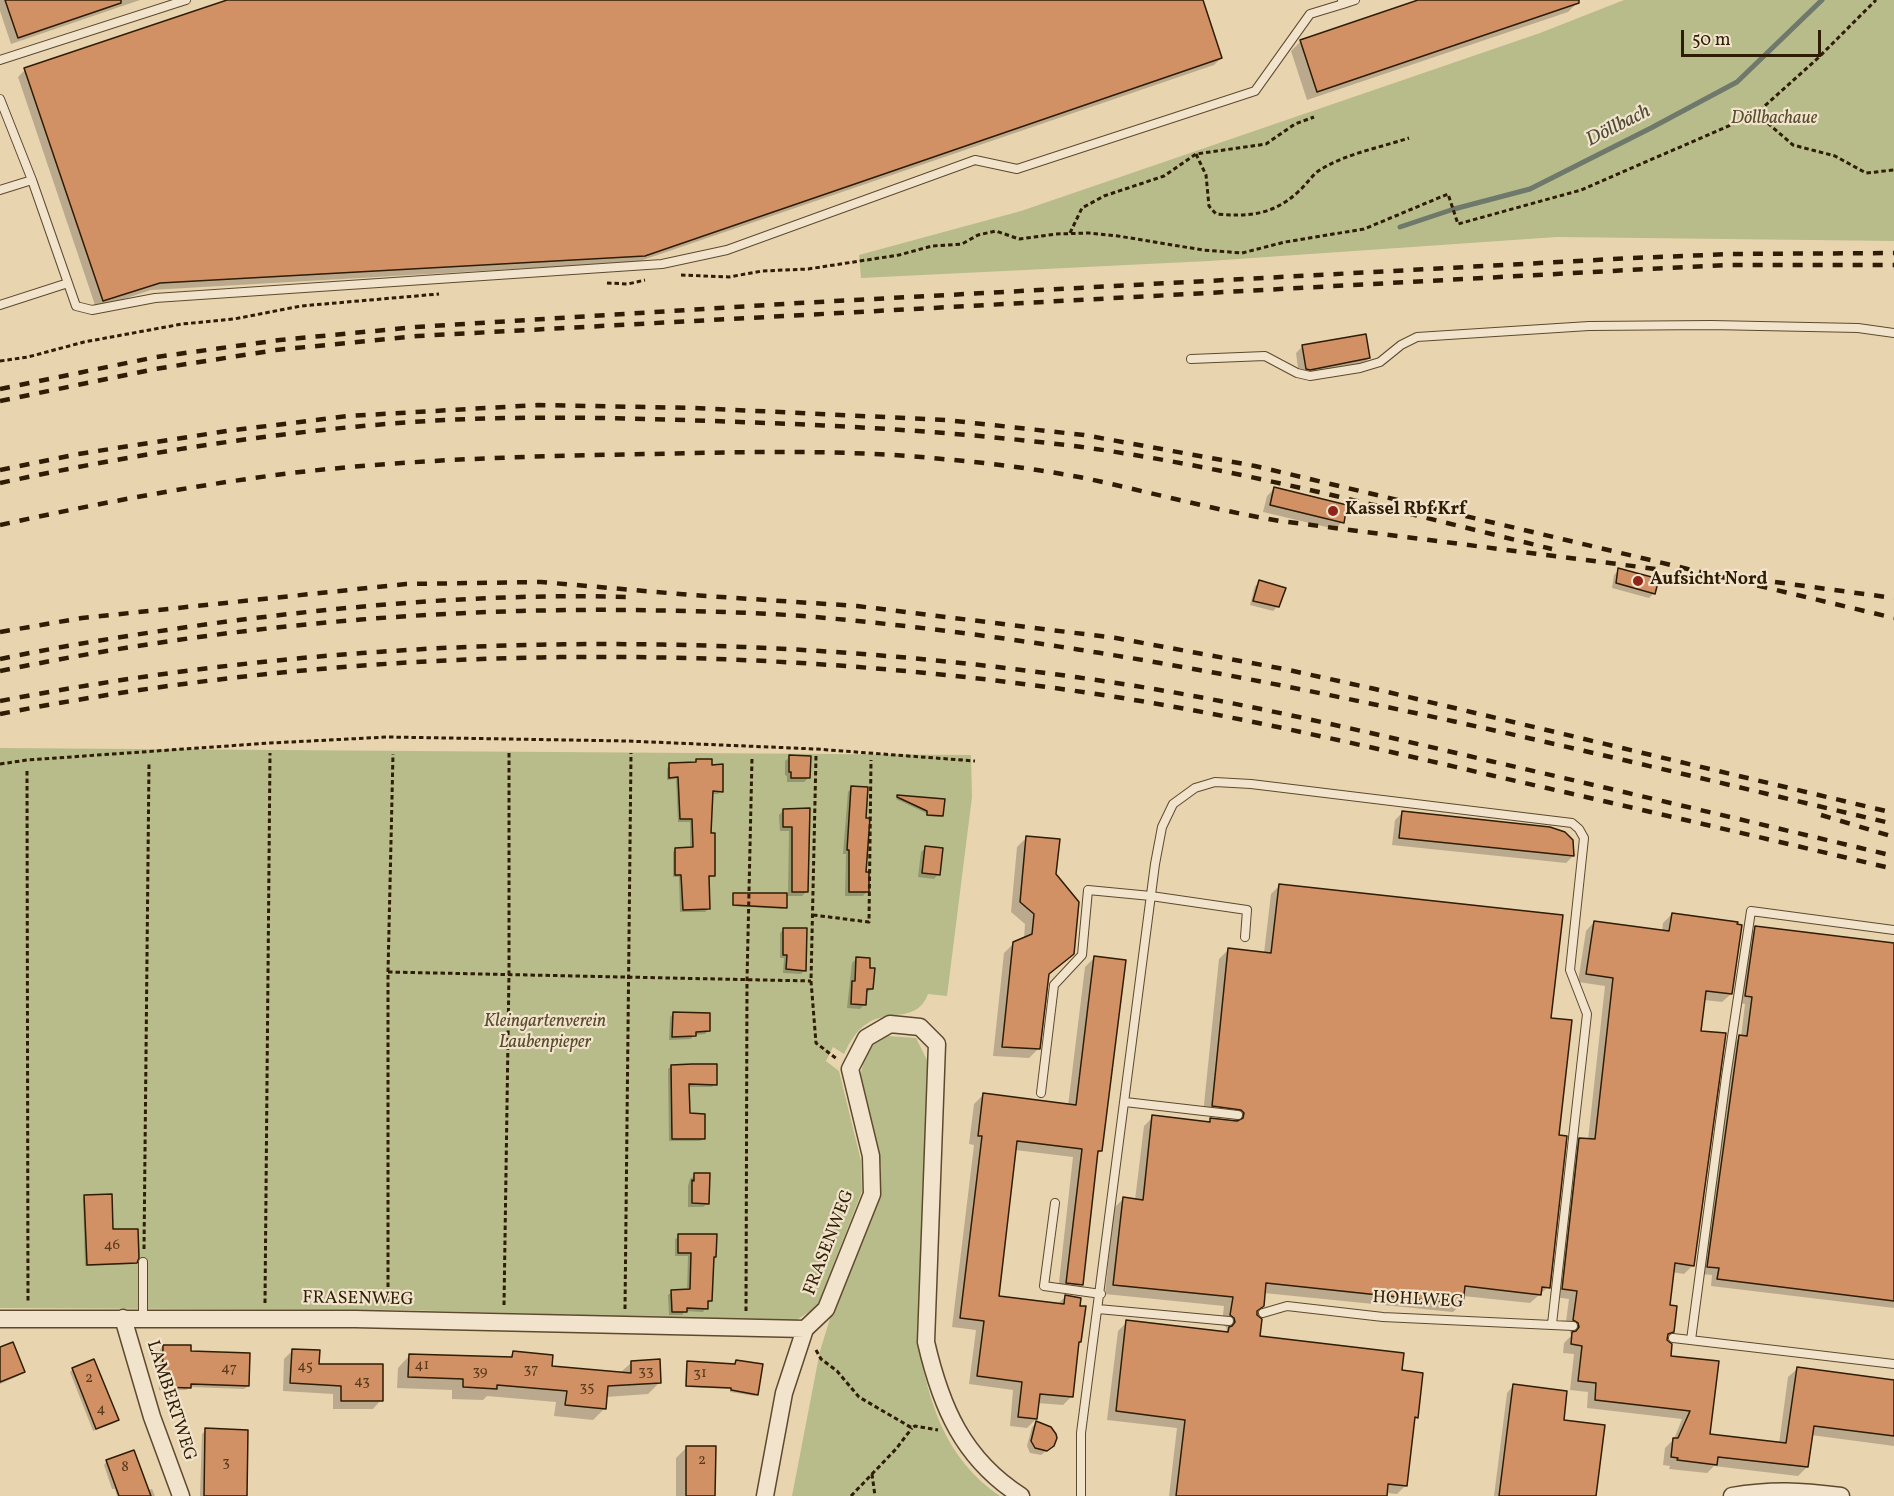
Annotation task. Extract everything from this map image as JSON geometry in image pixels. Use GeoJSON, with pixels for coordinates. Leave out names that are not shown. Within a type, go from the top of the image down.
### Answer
{"type":"FeatureCollection","features":[{"type":"Feature","properties":{"kind":"street"},"geometry":{"type":"LineString","coordinates":[[850,1068],[866,1038],[890,1024],[920,1027],[937,1044],[926,1342],[935,1381],[958,1433],[984,1467],[999,1482],[1021,1496]]}},
{"type":"Feature","properties":{"kind":"street","name":"FRASENWEG"},"geometry":{"type":"LineString","coordinates":[[0,1319],[388,1319],[805,1329],[826,1309],[872,1194],[871,1156],[850,1068]]}},
{"type":"Feature","properties":{"kind":"street","name":"LAMBERTWEG"},"geometry":{"type":"LineString","coordinates":[[123,1318],[152,1417],[182,1496]]}},
{"type":"Feature","properties":{"kind":"street"},"geometry":{"type":"LineString","coordinates":[[765,1496],[784,1393],[805,1329]]}},
{"type":"Feature","properties":{"kind":"street"},"geometry":{"type":"LineString","coordinates":[[1732,1496],[1763,1491],[1795,1490],[1841,1496]]}},
{"type":"Feature","properties":{"kind":"lane"},"geometry":{"type":"LineString","coordinates":[[0,60],[186,0]]}},
{"type":"Feature","properties":{"kind":"lane"},"geometry":{"type":"LineString","coordinates":[[0,99],[32,180],[76,306],[92,310],[155,297],[662,264],[727,250],[975,159],[1017,169],[1255,92],[1310,15],[1343,2],[1355,0]]}},
{"type":"Feature","properties":{"kind":"lane"},"geometry":{"type":"LineString","coordinates":[[0,190],[32,180]]}},
{"type":"Feature","properties":{"kind":"lane"},"geometry":{"type":"LineString","coordinates":[[0,305],[68,283]]}},
{"type":"Feature","properties":{"kind":"lane"},"geometry":{"type":"LineString","coordinates":[[1191,359],[1265,356],[1297,373],[1310,376],[1360,369],[1380,362],[1401,345],[1417,337],[1588,326],[1700,325],[1858,328],[1894,333]]}},
{"type":"Feature","properties":{"kind":"lane"},"geometry":{"type":"LineString","coordinates":[[1081,1496],[1081,1433],[1162,827],[1173,804],[1195,788],[1215,782],[1251,784],[1572,823],[1579,829],[1584,838],[1570,970],[1587,1014],[1552,1324]]}},
{"type":"Feature","properties":{"kind":"lane"},"geometry":{"type":"LineString","coordinates":[[1041,1093],[1053,985],[1082,955],[1088,890],[1151,896],[1247,910],[1245,937]]}},
{"type":"Feature","properties":{"kind":"lane"},"geometry":{"type":"LineString","coordinates":[[1691,1340],[1751,911],[1894,930]]}},
{"type":"Feature","properties":{"kind":"lane"},"geometry":{"type":"LineString","coordinates":[[1125,1102],[1238,1115]]}},
{"type":"Feature","properties":{"kind":"lane"},"geometry":{"type":"LineString","coordinates":[[1055,1203],[1044,1286],[1101,1294]]}},
{"type":"Feature","properties":{"kind":"lane"},"geometry":{"type":"LineString","coordinates":[[143,1262],[143,1318]]}},
{"type":"Feature","properties":{"kind":"lane","name":"HOHLWEG"},"geometry":{"type":"LineString","coordinates":[[1263,1313],[1287,1306],[1383,1317],[1573,1326]]}},
{"type":"Feature","properties":{"kind":"lane"},"geometry":{"type":"LineString","coordinates":[[1098,1309],[1229,1321]]}},
{"type":"Feature","properties":{"kind":"lane"},"geometry":{"type":"LineString","coordinates":[[1673,1338],[1894,1364]]}},
{"type":"Feature","properties":{"kind":"path"},"geometry":{"type":"LineString","coordinates":[[672,274],[729,277],[762,271],[808,269],[898,255],[932,246],[962,244],[978,235],[996,231],[1019,239],[1070,234],[1118,236],[1203,250],[1242,253],[1285,242],[1364,229],[1448,194],[1458,224],[1581,190],[1758,112],[1818,58],[1876,0]]}},
{"type":"Feature","properties":{"kind":"path"},"geometry":{"type":"LineString","coordinates":[[1758,112],[1762,119],[1793,145],[1834,156],[1866,173],[1894,170]]}},
{"type":"Feature","properties":{"kind":"path"},"geometry":{"type":"LineString","coordinates":[[1070,234],[1082,208],[1104,196],[1164,176],[1196,154],[1266,144],[1295,124],[1314,117]]}},
{"type":"Feature","properties":{"kind":"path"},"geometry":{"type":"LineString","coordinates":[[1196,154],[1206,175],[1209,206],[1216,214],[1240,216],[1272,210],[1297,193],[1317,172],[1342,159],[1408,138]]}},
{"type":"Feature","properties":{"kind":"path"},"geometry":{"type":"LineString","coordinates":[[598,282],[628,284],[650,279]]}},
{"type":"Feature","properties":{"kind":"path"},"geometry":{"type":"LineString","coordinates":[[0,362],[84,342],[182,324],[234,319],[301,306],[439,294]]}},
{"type":"Feature","properties":{"kind":"path"},"geometry":{"type":"LineString","coordinates":[[0,764],[270,742],[388,737],[627,741],[816,748],[975,761]]}},
{"type":"Feature","properties":{"kind":"path"},"geometry":{"type":"LineString","coordinates":[[504,1322],[508,752]]}},
{"type":"Feature","properties":{"kind":"path"},"geometry":{"type":"LineString","coordinates":[[264,1318],[270,753]]}},
{"type":"Feature","properties":{"kind":"path"},"geometry":{"type":"LineString","coordinates":[[625,1325],[631,753]]}},
{"type":"Feature","properties":{"kind":"path"},"geometry":{"type":"LineString","coordinates":[[388,1319],[388,972],[393,754]]}},
{"type":"Feature","properties":{"kind":"path"},"geometry":{"type":"LineString","coordinates":[[816,756],[812,981],[816,1043],[850,1068]]}},
{"type":"Feature","properties":{"kind":"path"},"geometry":{"type":"LineString","coordinates":[[744,1328],[747,980],[752,758]]}},
{"type":"Feature","properties":{"kind":"path"},"geometry":{"type":"LineString","coordinates":[[813,915],[870,922],[871,760]]}},
{"type":"Feature","properties":{"kind":"path"},"geometry":{"type":"LineString","coordinates":[[143,1262],[149,762]]}},
{"type":"Feature","properties":{"kind":"path"},"geometry":{"type":"LineString","coordinates":[[27,771],[28,1318]]}},
{"type":"Feature","properties":{"kind":"path"},"geometry":{"type":"LineString","coordinates":[[388,972],[812,981]]}},
{"type":"Feature","properties":{"kind":"path"},"geometry":{"type":"LineString","coordinates":[[805,1329],[821,1359],[837,1371],[859,1397],[912,1428]]}},
{"type":"Feature","properties":{"kind":"path"},"geometry":{"type":"LineString","coordinates":[[851,1496],[915,1426],[958,1433]]}},
{"type":"Feature","properties":{"kind":"path"},"geometry":{"type":"LineString","coordinates":[[872,1474],[875,1496]]}},
{"type":"Feature","properties":{"kind":"green space","name":"Döllbachaue"},"geometry":{"type":"Polygon","coordinates":[[[1624,0],[1894,0],[1894,241],[1557,237],[1209,261],[861,278],[859,255],[1021,211],[1540,33],[1624,0]]]}},
{"type":"Feature","properties":{"kind":"green space","name":"Kleingartenverein Laubenpieper"},"geometry":{"type":"Polygon","coordinates":[[[0,748],[971,755],[972,797],[947,996],[928,994],[924,1003],[911,1012],[871,1021],[855,1035],[844,1054],[833,1047],[826,1061],[839,1071],[861,1161],[862,1191],[817,1307],[795,1321],[403,1310],[0,1308],[0,748]]]}},
{"type":"Feature","properties":{"kind":"green space"},"geometry":{"type":"Polygon","coordinates":[[[888,1036],[916,1038],[929,1064],[917,1339],[927,1385],[942,1427],[952,1446],[981,1481],[1000,1496],[792,1496],[820,1351],[833,1309],[878,1195],[881,1166],[860,1076],[867,1049],[888,1036]]]}},
{"type":"Feature","properties":{"kind":"building"},"geometry":{"type":"Polygon","coordinates":[[[5,0],[121,0],[121,3],[18,38],[5,0]]]}},
{"type":"Feature","properties":{"kind":"building"},"geometry":{"type":"Polygon","coordinates":[[[227,0],[1203,0],[1222,58],[645,256],[160,283],[103,301],[24,68],[227,0]]]}},
{"type":"Feature","properties":{"kind":"building"},"geometry":{"type":"Polygon","coordinates":[[[1418,0],[1579,0],[1579,3],[1317,92],[1300,40],[1418,0]]]}},
{"type":"Feature","properties":{"kind":"building"},"geometry":{"type":"Polygon","coordinates":[[[1366,334],[1370,358],[1306,369],[1302,345],[1366,334]]]}},
{"type":"Feature","properties":{"kind":"building","name":"Kassel Rbf Krf"},"geometry":{"type":"Polygon","coordinates":[[[1274,487],[1347,505],[1344,523],[1270,505],[1274,487]]]}},
{"type":"Feature","properties":{"kind":"building","name":"Aufsicht Nord"},"geometry":{"type":"Polygon","coordinates":[[[1618,568],[1659,579],[1655,594],[1616,583],[1618,568]]]}},
{"type":"Feature","properties":{"kind":"building"},"geometry":{"type":"Polygon","coordinates":[[[1259,580],[1286,588],[1279,607],[1253,601],[1259,580]]]}},
{"type":"Feature","properties":{"kind":"building"},"geometry":{"type":"Polygon","coordinates":[[[789,755],[811,756],[810,778],[791,778],[789,755]]]}},
{"type":"Feature","properties":{"kind":"building"},"geometry":{"type":"Polygon","coordinates":[[[696,759],[712,759],[712,765],[723,764],[723,792],[713,791],[711,833],[715,833],[715,876],[709,876],[710,909],[683,910],[681,875],[675,875],[675,848],[693,847],[692,819],[680,819],[678,777],[669,778],[669,763],[696,762],[696,759]]]}},
{"type":"Feature","properties":{"kind":"building"},"geometry":{"type":"Polygon","coordinates":[[[851,786],[868,787],[866,818],[870,818],[866,872],[869,872],[869,892],[849,892],[849,850],[847,850],[851,786]]]}},
{"type":"Feature","properties":{"kind":"building"},"geometry":{"type":"Polygon","coordinates":[[[897,795],[945,799],[943,816],[927,815],[927,811],[897,795]]]}},
{"type":"Feature","properties":{"kind":"building"},"geometry":{"type":"Polygon","coordinates":[[[810,808],[808,892],[792,892],[792,827],[783,827],[783,809],[810,808]]]}},
{"type":"Feature","properties":{"kind":"building"},"geometry":{"type":"Polygon","coordinates":[[[1402,811],[1550,827],[1565,832],[1573,840],[1574,856],[1399,838],[1402,811]]]}},
{"type":"Feature","properties":{"kind":"building"},"geometry":{"type":"Polygon","coordinates":[[[1026,836],[1060,839],[1056,874],[1079,902],[1074,954],[1049,974],[1040,1049],[1002,1047],[1013,942],[1032,934],[1034,914],[1020,902],[1026,836]]]}},
{"type":"Feature","properties":{"kind":"building"},"geometry":{"type":"Polygon","coordinates":[[[925,846],[943,848],[940,875],[922,873],[925,846]]]}},
{"type":"Feature","properties":{"kind":"building"},"geometry":{"type":"Polygon","coordinates":[[[1279,884],[1563,915],[1551,1018],[1572,1020],[1559,1135],[1567,1136],[1550,1288],[1542,1287],[1541,1295],[1465,1286],[1463,1304],[1266,1283],[1264,1306],[1257,1311],[1257,1315],[1262,1319],[1260,1336],[1404,1353],[1402,1370],[1423,1373],[1407,1486],[1388,1484],[1387,1496],[1176,1496],[1185,1420],[1116,1411],[1126,1320],[1228,1332],[1229,1327],[1235,1322],[1230,1315],[1233,1297],[1113,1285],[1123,1197],[1143,1200],[1152,1115],[1210,1122],[1210,1118],[1237,1121],[1243,1118],[1244,1113],[1241,1110],[1212,1106],[1228,948],[1271,953],[1279,884]]]}},
{"type":"Feature","properties":{"kind":"building"},"geometry":{"type":"Polygon","coordinates":[[[733,893],[787,893],[787,908],[733,905],[733,893]]]}},
{"type":"Feature","properties":{"kind":"building"},"geometry":{"type":"Polygon","coordinates":[[[1672,913],[1738,922],[1737,924],[1742,925],[1732,994],[1706,991],[1701,1031],[1726,1033],[1694,1266],[1675,1263],[1670,1305],[1677,1306],[1674,1332],[1668,1334],[1667,1340],[1672,1344],[1671,1356],[1719,1361],[1710,1434],[1786,1443],[1797,1367],[1894,1380],[1894,1436],[1814,1426],[1808,1467],[1718,1457],[1717,1465],[1677,1460],[1678,1458],[1671,1457],[1673,1438],[1678,1438],[1690,1411],[1595,1400],[1596,1383],[1578,1381],[1582,1346],[1571,1344],[1572,1332],[1579,1327],[1578,1323],[1573,1320],[1577,1291],[1562,1289],[1579,1138],[1595,1139],[1613,978],[1586,974],[1594,921],[1669,931],[1672,913]]]}},
{"type":"Feature","properties":{"kind":"building"},"geometry":{"type":"Polygon","coordinates":[[[1755,926],[1894,943],[1894,1301],[1717,1279],[1719,1268],[1707,1267],[1739,1035],[1747,1036],[1752,997],[1745,996],[1755,926]]]}},
{"type":"Feature","properties":{"kind":"building"},"geometry":{"type":"Polygon","coordinates":[[[783,928],[807,928],[806,971],[786,969],[787,955],[783,955],[783,928]]]}},
{"type":"Feature","properties":{"kind":"building"},"geometry":{"type":"Polygon","coordinates":[[[1094,956],[1126,960],[1102,1151],[1098,1151],[1083,1285],[1066,1283],[1082,1149],[1017,1141],[999,1296],[1064,1304],[1065,1295],[1081,1298],[1080,1306],[1086,1306],[1081,1342],[1079,1342],[1073,1397],[1040,1394],[1037,1419],[1018,1417],[1022,1382],[977,1376],[984,1321],[960,1318],[982,1136],[978,1136],[983,1093],[1076,1105],[1094,956]]]}},
{"type":"Feature","properties":{"kind":"building"},"geometry":{"type":"Polygon","coordinates":[[[856,957],[870,958],[870,968],[875,968],[873,989],[867,989],[866,1005],[851,1004],[856,957]]]}},
{"type":"Feature","properties":{"kind":"building"},"geometry":{"type":"Polygon","coordinates":[[[673,1012],[710,1013],[710,1031],[696,1032],[696,1036],[672,1037],[673,1012]]]}},
{"type":"Feature","properties":{"kind":"building"},"geometry":{"type":"Polygon","coordinates":[[[717,1064],[717,1085],[689,1084],[690,1113],[705,1114],[705,1139],[672,1139],[671,1065],[717,1064]]]}},
{"type":"Feature","properties":{"kind":"building"},"geometry":{"type":"Polygon","coordinates":[[[694,1173],[710,1173],[709,1204],[692,1203],[694,1173]]]}},
{"type":"Feature","properties":{"kind":"building"},"geometry":{"type":"Polygon","coordinates":[[[112,1194],[113,1229],[138,1229],[139,1258],[137,1263],[87,1265],[84,1195],[112,1194]]]}},
{"type":"Feature","properties":{"kind":"building"},"geometry":{"type":"Polygon","coordinates":[[[678,1234],[717,1234],[712,1301],[708,1301],[708,1309],[687,1308],[687,1312],[672,1312],[671,1290],[690,1289],[691,1253],[678,1253],[678,1234]]]}},
{"type":"Feature","properties":{"kind":"building"},"geometry":{"type":"Polygon","coordinates":[[[13,1342],[25,1372],[0,1382],[0,1347],[13,1342]]]}},
{"type":"Feature","properties":{"kind":"building"},"geometry":{"type":"Polygon","coordinates":[[[163,1345],[191,1345],[191,1351],[250,1353],[249,1386],[191,1384],[191,1388],[162,1387],[163,1345]]]}},
{"type":"Feature","properties":{"kind":"building"},"geometry":{"type":"Polygon","coordinates":[[[292,1349],[320,1350],[319,1364],[383,1364],[383,1401],[341,1401],[341,1386],[290,1383],[292,1349]]]}},
{"type":"Feature","properties":{"kind":"building"},"geometry":{"type":"Polygon","coordinates":[[[513,1351],[553,1355],[552,1366],[631,1373],[631,1361],[660,1359],[661,1383],[608,1386],[606,1409],[565,1405],[567,1391],[497,1385],[497,1389],[463,1387],[463,1379],[408,1377],[409,1354],[512,1357],[513,1351]]]}},
{"type":"Feature","properties":{"kind":"building"},"geometry":{"type":"Polygon","coordinates":[[[94,1359],[119,1420],[96,1429],[72,1368],[94,1359]]]}},
{"type":"Feature","properties":{"kind":"building"},"geometry":{"type":"Polygon","coordinates":[[[736,1360],[763,1364],[758,1395],[731,1390],[731,1388],[686,1386],[687,1361],[735,1364],[736,1360]]]}},
{"type":"Feature","properties":{"kind":"building"},"geometry":{"type":"Polygon","coordinates":[[[1513,1384],[1567,1391],[1564,1420],[1605,1425],[1596,1496],[1499,1496],[1513,1384]]]}},
{"type":"Feature","properties":{"kind":"building"},"geometry":{"type":"Polygon","coordinates":[[[1036,1421],[1051,1427],[1056,1434],[1054,1446],[1047,1451],[1035,1448],[1031,1441],[1036,1421]]]}},
{"type":"Feature","properties":{"kind":"building"},"geometry":{"type":"Polygon","coordinates":[[[205,1428],[248,1430],[247,1496],[204,1496],[205,1428]]]}},
{"type":"Feature","properties":{"kind":"building"},"geometry":{"type":"Polygon","coordinates":[[[686,1446],[716,1446],[715,1496],[686,1496],[686,1446]]]}},
{"type":"Feature","properties":{"kind":"building"},"geometry":{"type":"Polygon","coordinates":[[[134,1450],[151,1496],[119,1496],[106,1460],[134,1450]]]}},
{"type":"Feature","properties":{"kind":"waterway","name":"Döllbach"},"geometry":{"type":"LineString","coordinates":[[1400,227],[1454,209],[1530,189],[1737,82],[1822,0]]}},
{"type":"Feature","properties":{"kind":"railway"},"geometry":{"type":"LineString","coordinates":[[0,389],[156,357],[280,340],[416,327],[799,303],[1633,258],[1732,254],[1894,253]]}},
{"type":"Feature","properties":{"kind":"railway"},"geometry":{"type":"LineString","coordinates":[[0,401],[155,369],[276,350],[418,336],[1730,265],[1894,265]]}},
{"type":"Feature","properties":{"kind":"railway"},"geometry":{"type":"LineString","coordinates":[[0,470],[78,454],[227,431],[348,416],[538,405],[695,408],[946,420],[1084,435],[1255,466],[1894,618]]}},
{"type":"Feature","properties":{"kind":"railway"},"geometry":{"type":"LineString","coordinates":[[0,483],[109,461],[221,443],[389,424],[445,420],[566,418],[807,425],[1004,438],[1141,456],[1319,492],[1552,549]]}},
{"type":"Feature","properties":{"kind":"railway"},"geometry":{"type":"LineString","coordinates":[[0,525],[187,488],[344,468],[519,457],[833,452],[978,462],[1031,469],[1084,478],[1255,517],[1656,569]]}},
{"type":"Feature","properties":{"kind":"railway"},"geometry":{"type":"LineString","coordinates":[[0,632],[82,618],[406,584],[541,582],[857,606],[1116,638],[1284,669],[1894,813]]}},
{"type":"Feature","properties":{"kind":"railway"},"geometry":{"type":"LineString","coordinates":[[1775,582],[1894,598]]}},
{"type":"Feature","properties":{"kind":"railway"},"geometry":{"type":"LineString","coordinates":[[0,659],[162,631],[319,611],[474,599],[630,597]]}},
{"type":"Feature","properties":{"kind":"railway"},"geometry":{"type":"LineString","coordinates":[[0,671],[78,656],[235,632],[394,617],[553,610],[747,613],[815,617],[952,632],[1088,651],[1223,674],[1493,730],[1894,824]]}},
{"type":"Feature","properties":{"kind":"railway"},"geometry":{"type":"LineString","coordinates":[[0,701],[137,678],[274,661],[412,650],[551,644],[689,645],[828,652],[966,663],[1103,681],[1201,697],[1298,717],[1894,856]]}},
{"type":"Feature","properties":{"kind":"railway"},"geometry":{"type":"LineString","coordinates":[[0,714],[136,691],[274,673],[412,662],[551,657],[689,658],[828,665],[966,677],[1103,695],[1201,712],[1298,731],[1894,869]]}},
{"type":"Feature","properties":{"kind":"railway"},"geometry":{"type":"LineString","coordinates":[[1821,815],[1894,837]]}},
{"type":"Feature","properties":{"kind":"place","name":"Kassel Rbf Krf"},"geometry":{"type":"Point","coordinates":[1333,511]}},
{"type":"Feature","properties":{"kind":"place","name":"Aufsicht Nord"},"geometry":{"type":"Point","coordinates":[1638,581]}}]}
